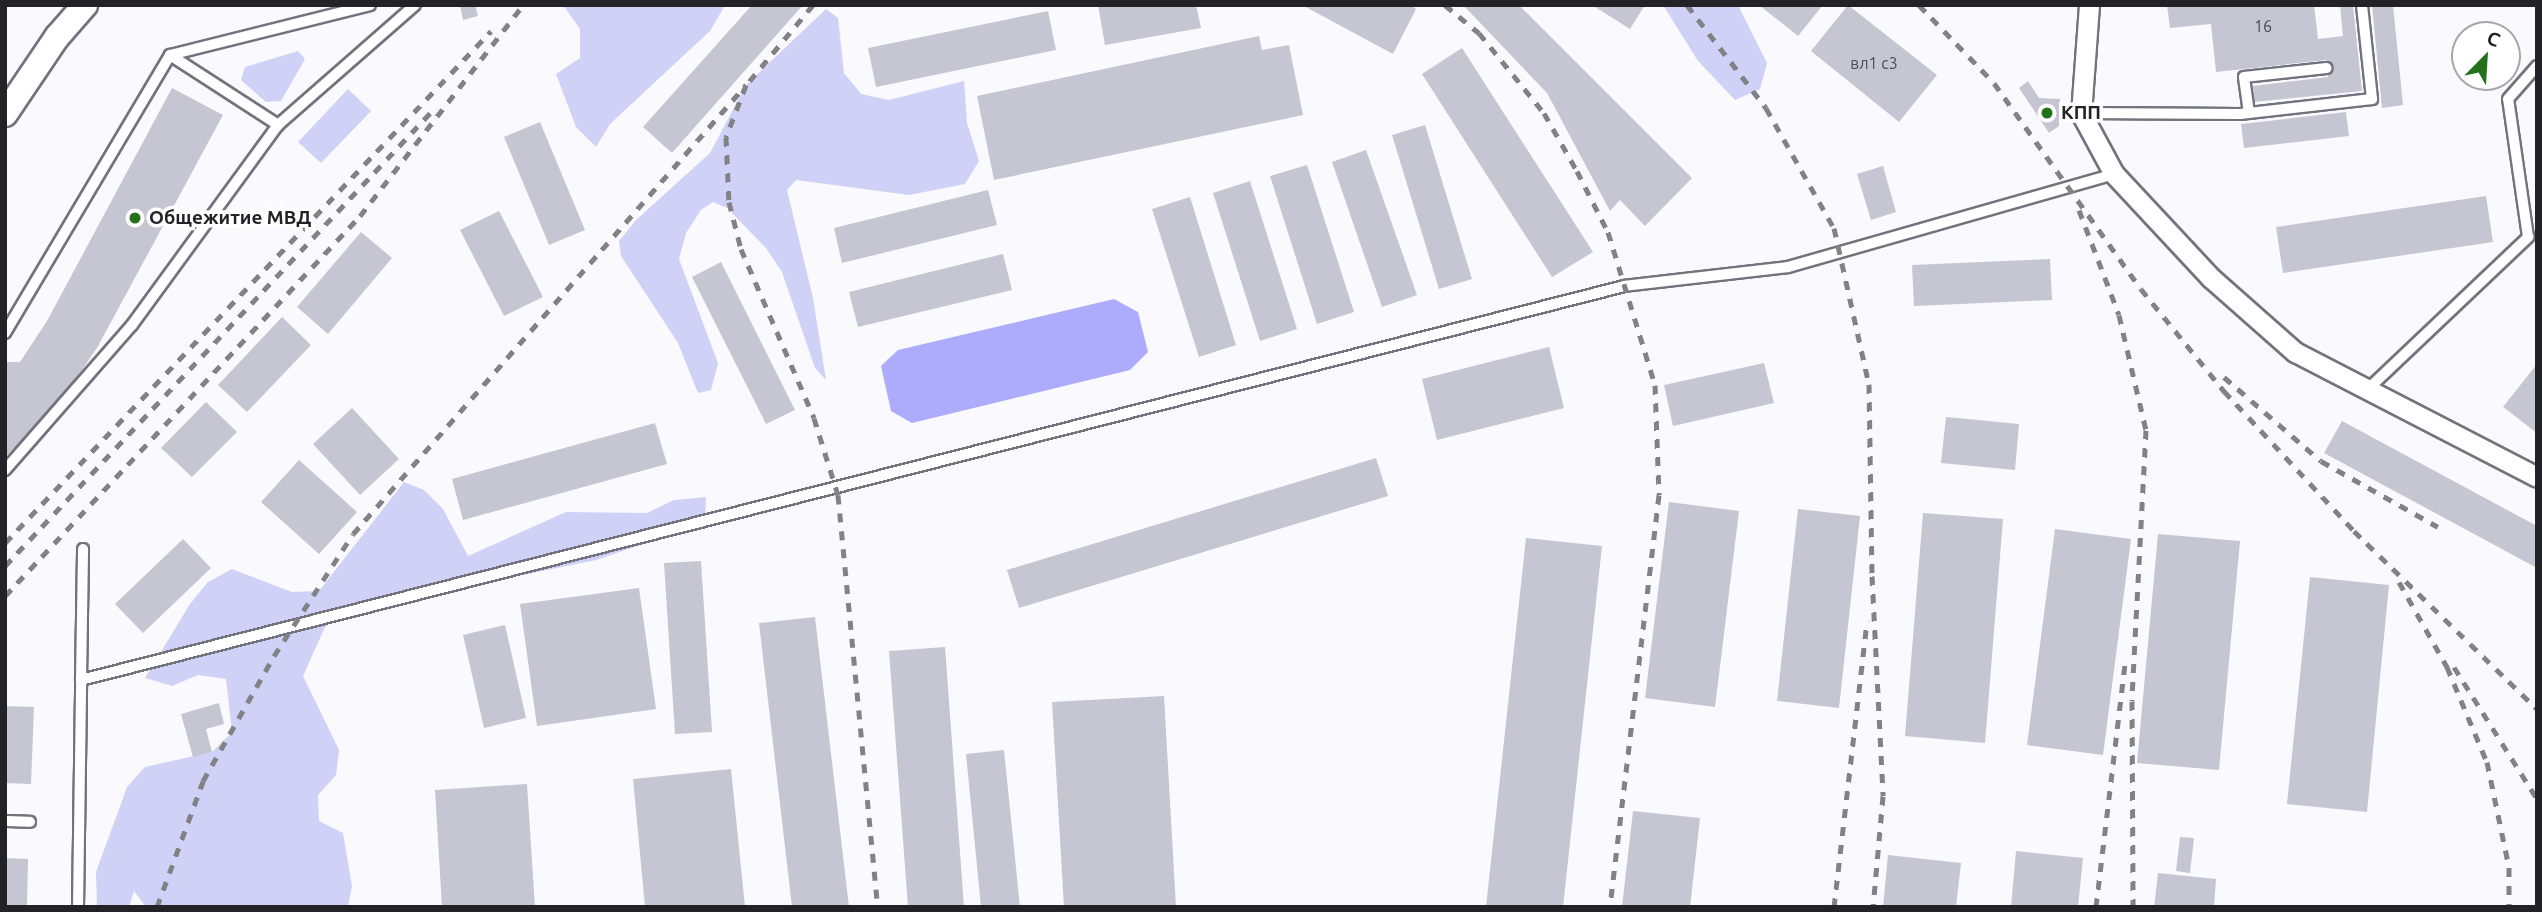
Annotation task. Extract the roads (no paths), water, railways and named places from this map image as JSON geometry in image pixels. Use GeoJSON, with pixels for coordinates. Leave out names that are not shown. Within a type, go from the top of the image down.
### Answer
{"type":"FeatureCollection","features":[{"type":"Feature","properties":{"kind":"street"},"geometry":{"type":"LineString","coordinates":[[5,114],[57,37],[85,5]]}},
{"type":"Feature","properties":{"kind":"street"},"geometry":{"type":"LineString","coordinates":[[2089,5],[2081,113],[2114,174],[2211,278],[2295,352],[2365,391],[2534,470]]}},
{"type":"Feature","properties":{"kind":"lane"},"geometry":{"type":"LineString","coordinates":[[5,333],[170,55],[370,5]]}},
{"type":"Feature","properties":{"kind":"lane"},"geometry":{"type":"LineString","coordinates":[[5,470],[132,325],[278,125],[415,5]]}},
{"type":"Feature","properties":{"kind":"lane"},"geometry":{"type":"LineString","coordinates":[[2081,113],[2249,113],[2372,99],[2362,5]]}},
{"type":"Feature","properties":{"kind":"lane"},"geometry":{"type":"LineString","coordinates":[[170,55],[278,125]]}},
{"type":"Feature","properties":{"kind":"lane"},"geometry":{"type":"LineString","coordinates":[[2365,391],[2528,237],[2508,99],[2537,66]]}},
{"type":"Feature","properties":{"kind":"lane"},"geometry":{"type":"LineString","coordinates":[[2249,113],[2244,78],[2327,68]]}},
{"type":"Feature","properties":{"kind":"lane"},"geometry":{"type":"LineString","coordinates":[[81,680],[1624,286],[1788,267],[2114,174]]}},
{"type":"Feature","properties":{"kind":"lane"},"geometry":{"type":"LineString","coordinates":[[78,907],[83,549]]}},
{"type":"Feature","properties":{"kind":"lane"},"geometry":{"type":"LineString","coordinates":[[5,821],[30,822]]}},
{"type":"Feature","properties":{"kind":"railway"},"geometry":{"type":"LineString","coordinates":[[5,596],[360,216],[523,5]]}},
{"type":"Feature","properties":{"kind":"railway"},"geometry":{"type":"LineString","coordinates":[[813,5],[746,85],[726,137],[729,202],[741,249],[814,418],[838,495],[878,907]]}},
{"type":"Feature","properties":{"kind":"railway"},"geometry":{"type":"LineString","coordinates":[[1445,5],[1479,33],[1544,113],[1577,171],[1608,232],[1655,385],[1659,495],[1610,907]]}},
{"type":"Feature","properties":{"kind":"railway"},"geometry":{"type":"LineString","coordinates":[[1687,5],[1766,108],[1834,228],[1869,384],[1872,576],[1883,796],[1873,907]]}},
{"type":"Feature","properties":{"kind":"railway"},"geometry":{"type":"LineString","coordinates":[[1919,5],[1994,83],[2141,289],[2224,391],[2354,531],[2537,709]]}},
{"type":"Feature","properties":{"kind":"railway"},"geometry":{"type":"LineString","coordinates":[[5,543],[491,31]]}},
{"type":"Feature","properties":{"kind":"railway"},"geometry":{"type":"LineString","coordinates":[[157,907],[203,781],[274,656],[353,534],[746,85]]}},
{"type":"Feature","properties":{"kind":"railway"},"geometry":{"type":"LineString","coordinates":[[5,566],[431,112]]}},
{"type":"Feature","properties":{"kind":"railway"},"geometry":{"type":"LineString","coordinates":[[2079,210],[2119,315],[2146,430],[2132,701],[2133,907]]}},
{"type":"Feature","properties":{"kind":"railway"},"geometry":{"type":"LineString","coordinates":[[2224,377],[2321,461],[2438,527]]}},
{"type":"Feature","properties":{"kind":"railway"},"geometry":{"type":"LineString","coordinates":[[2399,582],[2447,667],[2487,762],[2509,867],[2509,907]]}},
{"type":"Feature","properties":{"kind":"railway"},"geometry":{"type":"LineString","coordinates":[[1834,907],[1867,621]]}},
{"type":"Feature","properties":{"kind":"railway"},"geometry":{"type":"LineString","coordinates":[[2096,907],[2125,664]]}},
{"type":"Feature","properties":{"kind":"railway"},"geometry":{"type":"LineString","coordinates":[[2454,667],[2537,799]]}},
{"type":"Feature","properties":{"kind":"place","name":"КПП"},"geometry":{"type":"Point","coordinates":[2047,113]}},
{"type":"Feature","properties":{"kind":"place","name":"Общежитие МВД"},"geometry":{"type":"Point","coordinates":[135,218]}}]}
